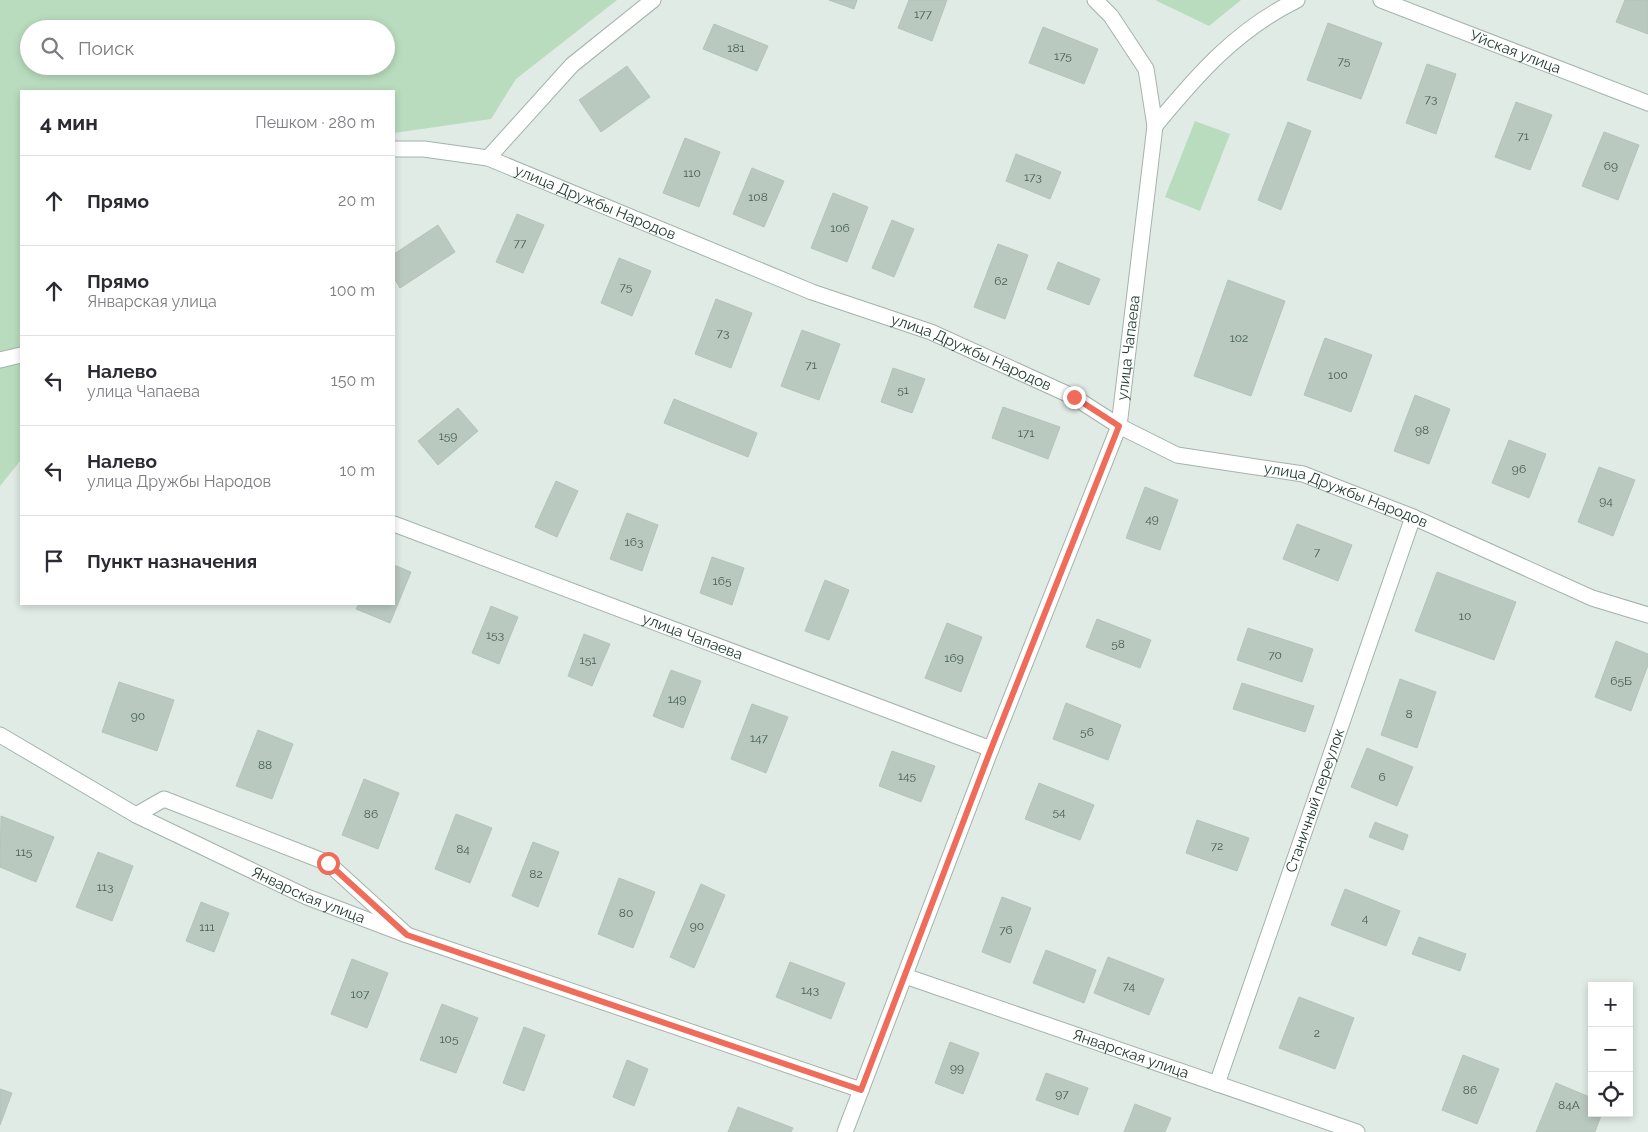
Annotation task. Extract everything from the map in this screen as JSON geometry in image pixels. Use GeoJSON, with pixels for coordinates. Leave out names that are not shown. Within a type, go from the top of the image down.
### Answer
{"type":"FeatureCollection","features":[{"type":"Feature","properties":{"kind":"street"},"geometry":{"type":"LineString","coordinates":[[488,158],[572,65],[654,0]]}},
{"type":"Feature","properties":{"kind":"street","name":"улица Чапаева"},"geometry":{"type":"LineString","coordinates":[[845,1132],[991,749],[1119,426],[1155,126],[1146,69],[1110,16],[1095,0]]}},
{"type":"Feature","properties":{"kind":"street"},"geometry":{"type":"LineString","coordinates":[[1155,126],[1198,74],[1233,41],[1297,0]]}},
{"type":"Feature","properties":{"kind":"street","name":"Уйская улица"},"geometry":{"type":"LineString","coordinates":[[1381,0],[1648,103]]}},
{"type":"Feature","properties":{"kind":"street","name":"улица Дружбы Народов"},"geometry":{"type":"LineString","coordinates":[[395,149],[424,149],[488,158],[812,292],[931,332],[1074,397],[1119,426],[1177,456],[1303,474],[1413,517],[1592,598],[1648,615]]}},
{"type":"Feature","properties":{"kind":"street"},"geometry":{"type":"LineString","coordinates":[[0,360],[20,355]]}},
{"type":"Feature","properties":{"kind":"street","name":"Станичный переулок"},"geometry":{"type":"LineString","coordinates":[[1217,1084],[1413,517]]}},
{"type":"Feature","properties":{"kind":"street","name":"улица Чапаева"},"geometry":{"type":"LineString","coordinates":[[395,524],[991,749]]}},
{"type":"Feature","properties":{"kind":"street","name":"Январская улица"},"geometry":{"type":"LineString","coordinates":[[0,735],[136,815],[307,897],[407,935],[861,1090]]}},
{"type":"Feature","properties":{"kind":"street"},"geometry":{"type":"LineString","coordinates":[[136,815],[164,799],[328,863],[407,935]]}},
{"type":"Feature","properties":{"kind":"street","name":"Январская улица"},"geometry":{"type":"LineString","coordinates":[[905,976],[1357,1132]]}},
{"type":"Feature","properties":{"kind":"green space"},"geometry":{"type":"Polygon","coordinates":[[[0,0],[617,0],[516,79],[491,119],[395,133],[395,90],[20,90],[20,461],[0,486],[0,0]]]}},
{"type":"Feature","properties":{"kind":"green space"},"geometry":{"type":"Polygon","coordinates":[[[1155,0],[1241,0],[1209,26],[1155,0]]]}},
{"type":"Feature","properties":{"kind":"green space"},"geometry":{"type":"Polygon","coordinates":[[[1195,121],[1230,134],[1200,211],[1165,197],[1195,121]]]}},
{"type":"Feature","properties":{"kind":"building"},"geometry":{"type":"Polygon","coordinates":[[[829,0],[857,0],[854,9],[829,0]]]}},
{"type":"Feature","properties":{"kind":"building"},"geometry":{"type":"Polygon","coordinates":[[[909,0],[947,0],[932,41],[898,28],[909,0]]]}},
{"type":"Feature","properties":{"kind":"building"},"geometry":{"type":"Polygon","coordinates":[[[1625,0],[1648,0],[1648,34],[1616,22],[1625,0]]]}},
{"type":"Feature","properties":{"kind":"building"},"geometry":{"type":"Polygon","coordinates":[[[1328,23],[1382,43],[1361,99],[1307,80],[1328,23]]]}},
{"type":"Feature","properties":{"kind":"building"},"geometry":{"type":"Polygon","coordinates":[[[714,24],[768,46],[757,71],[703,49],[714,24]]]}},
{"type":"Feature","properties":{"kind":"building"},"geometry":{"type":"Polygon","coordinates":[[[1043,27],[1098,49],[1084,84],[1029,63],[1043,27]]]}},
{"type":"Feature","properties":{"kind":"building"},"geometry":{"type":"Polygon","coordinates":[[[1427,64],[1456,74],[1436,134],[1406,123],[1427,64]]]}},
{"type":"Feature","properties":{"kind":"building"},"geometry":{"type":"Polygon","coordinates":[[[627,66],[650,97],[601,132],[579,100],[627,66]]]}},
{"type":"Feature","properties":{"kind":"building"},"geometry":{"type":"Polygon","coordinates":[[[1516,102],[1552,115],[1530,170],[1495,157],[1516,102]]]}},
{"type":"Feature","properties":{"kind":"building"},"geometry":{"type":"Polygon","coordinates":[[[1288,122],[1311,131],[1281,210],[1258,200],[1288,122]]]}},
{"type":"Feature","properties":{"kind":"building"},"geometry":{"type":"Polygon","coordinates":[[[1604,132],[1639,145],[1618,200],[1582,186],[1604,132]]]}},
{"type":"Feature","properties":{"kind":"building"},"geometry":{"type":"Polygon","coordinates":[[[685,138],[720,152],[699,207],[663,193],[685,138]]]}},
{"type":"Feature","properties":{"kind":"building"},"geometry":{"type":"Polygon","coordinates":[[[1016,154],[1061,172],[1050,199],[1006,181],[1016,154]]]}},
{"type":"Feature","properties":{"kind":"building"},"geometry":{"type":"Polygon","coordinates":[[[752,168],[784,181],[764,227],[733,214],[752,168]]]}},
{"type":"Feature","properties":{"kind":"building"},"geometry":{"type":"Polygon","coordinates":[[[833,193],[868,207],[847,262],[811,248],[833,193]]]}},
{"type":"Feature","properties":{"kind":"building"},"geometry":{"type":"Polygon","coordinates":[[[517,214],[544,225],[523,273],[496,262],[517,214]]]}},
{"type":"Feature","properties":{"kind":"building"},"geometry":{"type":"Polygon","coordinates":[[[892,220],[914,229],[894,277],[872,268],[892,220]]]}},
{"type":"Feature","properties":{"kind":"building"},"geometry":{"type":"Polygon","coordinates":[[[438,225],[455,252],[400,288],[395,280],[395,253],[438,225]]]}},
{"type":"Feature","properties":{"kind":"building"},"geometry":{"type":"Polygon","coordinates":[[[998,244],[1028,255],[1005,319],[974,307],[998,244]]]}},
{"type":"Feature","properties":{"kind":"building"},"geometry":{"type":"Polygon","coordinates":[[[619,258],[651,271],[632,316],[601,303],[619,258]]]}},
{"type":"Feature","properties":{"kind":"building"},"geometry":{"type":"Polygon","coordinates":[[[1058,262],[1100,279],[1089,305],[1047,289],[1058,262]]]}},
{"type":"Feature","properties":{"kind":"building"},"geometry":{"type":"Polygon","coordinates":[[[1228,280],[1285,301],[1251,396],[1194,376],[1228,280]]]}},
{"type":"Feature","properties":{"kind":"building"},"geometry":{"type":"Polygon","coordinates":[[[716,299],[752,313],[731,368],[695,354],[716,299]]]}},
{"type":"Feature","properties":{"kind":"building"},"geometry":{"type":"Polygon","coordinates":[[[802,330],[840,344],[819,400],[781,386],[802,330]]]}},
{"type":"Feature","properties":{"kind":"building"},"geometry":{"type":"Polygon","coordinates":[[[1325,338],[1372,355],[1351,412],[1304,395],[1325,338]]]}},
{"type":"Feature","properties":{"kind":"building"},"geometry":{"type":"Polygon","coordinates":[[[893,368],[925,379],[912,413],[881,402],[893,368]]]}},
{"type":"Feature","properties":{"kind":"building"},"geometry":{"type":"Polygon","coordinates":[[[1415,395],[1450,409],[1429,464],[1394,451],[1415,395]]]}},
{"type":"Feature","properties":{"kind":"building"},"geometry":{"type":"Polygon","coordinates":[[[674,399],[757,433],[748,457],[664,423],[674,399]]]}},
{"type":"Feature","properties":{"kind":"building"},"geometry":{"type":"Polygon","coordinates":[[[1003,407],[1060,427],[1048,459],[992,438],[1003,407]]]}},
{"type":"Feature","properties":{"kind":"building"},"geometry":{"type":"Polygon","coordinates":[[[458,408],[478,431],[438,465],[418,441],[458,408]]]}},
{"type":"Feature","properties":{"kind":"building"},"geometry":{"type":"Polygon","coordinates":[[[1509,440],[1546,454],[1529,498],[1492,483],[1509,440]]]}},
{"type":"Feature","properties":{"kind":"building"},"geometry":{"type":"Polygon","coordinates":[[[1599,467],[1635,480],[1613,536],[1578,522],[1599,467]]]}},
{"type":"Feature","properties":{"kind":"building"},"geometry":{"type":"Polygon","coordinates":[[[556,481],[578,491],[557,537],[535,527],[556,481]]]}},
{"type":"Feature","properties":{"kind":"building"},"geometry":{"type":"Polygon","coordinates":[[[1145,487],[1178,500],[1160,550],[1126,538],[1145,487]]]}},
{"type":"Feature","properties":{"kind":"building"},"geometry":{"type":"Polygon","coordinates":[[[627,513],[658,525],[642,571],[610,559],[627,513]]]}},
{"type":"Feature","properties":{"kind":"building"},"geometry":{"type":"Polygon","coordinates":[[[1297,524],[1352,545],[1338,581],[1283,559],[1297,524]]]}},
{"type":"Feature","properties":{"kind":"building"},"geometry":{"type":"Polygon","coordinates":[[[712,557],[744,568],[732,605],[700,593],[712,557]]]}},
{"type":"Feature","properties":{"kind":"building"},"geometry":{"type":"Polygon","coordinates":[[[395,565],[411,572],[390,623],[356,609],[358,605],[395,605],[395,565]]]}},
{"type":"Feature","properties":{"kind":"building"},"geometry":{"type":"Polygon","coordinates":[[[1437,572],[1516,602],[1494,660],[1415,631],[1437,572]]]}},
{"type":"Feature","properties":{"kind":"building"},"geometry":{"type":"Polygon","coordinates":[[[825,580],[849,590],[829,640],[805,631],[825,580]]]}},
{"type":"Feature","properties":{"kind":"building"},"geometry":{"type":"Polygon","coordinates":[[[491,606],[518,617],[499,664],[472,653],[491,606]]]}},
{"type":"Feature","properties":{"kind":"building"},"geometry":{"type":"Polygon","coordinates":[[[1097,619],[1151,640],[1140,668],[1086,647],[1097,619]]]}},
{"type":"Feature","properties":{"kind":"building"},"geometry":{"type":"Polygon","coordinates":[[[947,623],[982,637],[961,692],[925,678],[947,623]]]}},
{"type":"Feature","properties":{"kind":"building"},"geometry":{"type":"Polygon","coordinates":[[[1248,628],[1313,649],[1302,682],[1237,660],[1248,628]]]}},
{"type":"Feature","properties":{"kind":"building"},"geometry":{"type":"Polygon","coordinates":[[[584,634],[610,644],[592,686],[568,676],[584,634]]]}},
{"type":"Feature","properties":{"kind":"building"},"geometry":{"type":"Polygon","coordinates":[[[1616,641],[1648,654],[1648,665],[1631,711],[1595,697],[1616,641]]]}},
{"type":"Feature","properties":{"kind":"building"},"geometry":{"type":"Polygon","coordinates":[[[671,670],[701,681],[683,728],[653,716],[671,670]]]}},
{"type":"Feature","properties":{"kind":"building"},"geometry":{"type":"Polygon","coordinates":[[[1400,679],[1436,692],[1417,748],[1381,735],[1400,679]]]}},
{"type":"Feature","properties":{"kind":"building"},"geometry":{"type":"Polygon","coordinates":[[[119,682],[174,700],[157,751],[102,732],[119,682]]]}},
{"type":"Feature","properties":{"kind":"building"},"geometry":{"type":"Polygon","coordinates":[[[1242,683],[1314,706],[1305,732],[1233,709],[1242,683]]]}},
{"type":"Feature","properties":{"kind":"building"},"geometry":{"type":"Polygon","coordinates":[[[1066,703],[1121,725],[1108,760],[1053,739],[1066,703]]]}},
{"type":"Feature","properties":{"kind":"building"},"geometry":{"type":"Polygon","coordinates":[[[752,704],[788,717],[766,773],[731,759],[752,704]]]}},
{"type":"Feature","properties":{"kind":"building"},"geometry":{"type":"Polygon","coordinates":[[[258,730],[293,744],[272,799],[236,786],[258,730]]]}},
{"type":"Feature","properties":{"kind":"building"},"geometry":{"type":"Polygon","coordinates":[[[1367,748],[1413,767],[1397,806],[1351,787],[1367,748]]]}},
{"type":"Feature","properties":{"kind":"building"},"geometry":{"type":"Polygon","coordinates":[[[892,751],[935,766],[921,802],[879,786],[892,751]]]}},
{"type":"Feature","properties":{"kind":"building"},"geometry":{"type":"Polygon","coordinates":[[[364,779],[399,793],[378,849],[342,835],[364,779]]]}},
{"type":"Feature","properties":{"kind":"building"},"geometry":{"type":"Polygon","coordinates":[[[1039,783],[1094,805],[1080,840],[1025,819],[1039,783]]]}},
{"type":"Feature","properties":{"kind":"building"},"geometry":{"type":"Polygon","coordinates":[[[456,814],[492,828],[470,883],[435,869],[456,814]]]}},
{"type":"Feature","properties":{"kind":"building"},"geometry":{"type":"Polygon","coordinates":[[[1,816],[54,837],[36,882],[0,867],[1,816]]]}},
{"type":"Feature","properties":{"kind":"building"},"geometry":{"type":"Polygon","coordinates":[[[1197,820],[1249,838],[1237,871],[1186,853],[1197,820]]]}},
{"type":"Feature","properties":{"kind":"building"},"geometry":{"type":"Polygon","coordinates":[[[1375,822],[1408,835],[1403,850],[1369,837],[1375,822]]]}},
{"type":"Feature","properties":{"kind":"building"},"geometry":{"type":"Polygon","coordinates":[[[533,842],[559,852],[538,907],[512,896],[533,842]]]}},
{"type":"Feature","properties":{"kind":"building"},"geometry":{"type":"Polygon","coordinates":[[[98,852],[133,866],[112,921],[76,907],[98,852]]]}},
{"type":"Feature","properties":{"kind":"building"},"geometry":{"type":"Polygon","coordinates":[[[619,878],[655,892],[633,948],[598,934],[619,878]]]}},
{"type":"Feature","properties":{"kind":"building"},"geometry":{"type":"Polygon","coordinates":[[[701,884],[725,895],[694,968],[670,957],[701,884]]]}},
{"type":"Feature","properties":{"kind":"building"},"geometry":{"type":"Polygon","coordinates":[[[1345,889],[1400,911],[1386,946],[1331,925],[1345,889]]]}},
{"type":"Feature","properties":{"kind":"building"},"geometry":{"type":"Polygon","coordinates":[[[1002,897],[1031,908],[1010,963],[982,952],[1002,897]]]}},
{"type":"Feature","properties":{"kind":"building"},"geometry":{"type":"Polygon","coordinates":[[[201,902],[229,913],[214,952],[186,941],[201,902]]]}},
{"type":"Feature","properties":{"kind":"building"},"geometry":{"type":"Polygon","coordinates":[[[1419,937],[1466,954],[1460,971],[1412,954],[1419,937]]]}},
{"type":"Feature","properties":{"kind":"building"},"geometry":{"type":"Polygon","coordinates":[[[1046,950],[1096,970],[1084,1003],[1033,983],[1046,950]]]}},
{"type":"Feature","properties":{"kind":"building"},"geometry":{"type":"Polygon","coordinates":[[[1108,957],[1164,979],[1149,1015],[1094,993],[1108,957]]]}},
{"type":"Feature","properties":{"kind":"building"},"geometry":{"type":"Polygon","coordinates":[[[352,959],[388,973],[367,1028],[331,1014],[352,959]]]}},
{"type":"Feature","properties":{"kind":"building"},"geometry":{"type":"Polygon","coordinates":[[[790,962],[845,983],[831,1019],[776,997],[790,962]]]}},
{"type":"Feature","properties":{"kind":"building"},"geometry":{"type":"Polygon","coordinates":[[[1299,997],[1354,1018],[1335,1069],[1279,1048],[1299,997]]]}},
{"type":"Feature","properties":{"kind":"building"},"geometry":{"type":"Polygon","coordinates":[[[442,1004],[478,1018],[456,1073],[420,1060],[442,1004]]]}},
{"type":"Feature","properties":{"kind":"building"},"geometry":{"type":"Polygon","coordinates":[[[524,1027],[545,1035],[524,1091],[503,1083],[524,1027]]]}},
{"type":"Feature","properties":{"kind":"building"},"geometry":{"type":"Polygon","coordinates":[[[950,1042],[979,1053],[963,1094],[935,1083],[950,1042]]]}},
{"type":"Feature","properties":{"kind":"building"},"geometry":{"type":"Polygon","coordinates":[[[1463,1055],[1499,1069],[1477,1124],[1442,1110],[1463,1055]]]}},
{"type":"Feature","properties":{"kind":"building"},"geometry":{"type":"Polygon","coordinates":[[[627,1060],[648,1069],[634,1106],[613,1097],[627,1060]]]}},
{"type":"Feature","properties":{"kind":"building"},"geometry":{"type":"Polygon","coordinates":[[[1046,1073],[1088,1088],[1078,1115],[1036,1100],[1046,1073]]]}},
{"type":"Feature","properties":{"kind":"building"},"geometry":{"type":"Polygon","coordinates":[[[1556,1083],[1588,1096],[1588,1117],[1601,1117],[1595,1132],[1536,1132],[1556,1083]]]}},
{"type":"Feature","properties":{"kind":"building"},"geometry":{"type":"Polygon","coordinates":[[[0,1089],[12,1093],[0,1125],[0,1089]]]}},
{"type":"Feature","properties":{"kind":"building"},"geometry":{"type":"Polygon","coordinates":[[[1135,1104],[1171,1118],[1165,1132],[1124,1132],[1135,1104]]]}},
{"type":"Feature","properties":{"kind":"building"},"geometry":{"type":"Polygon","coordinates":[[[738,1107],[793,1128],[791,1132],[728,1132],[738,1107]]]}},
{"type":"Feature","properties":{"kind":"route"},"geometry":{"type":"LineString","coordinates":[[328,863],[407,935],[861,1090],[991,749],[1119,426],[1074,397]]}}]}
